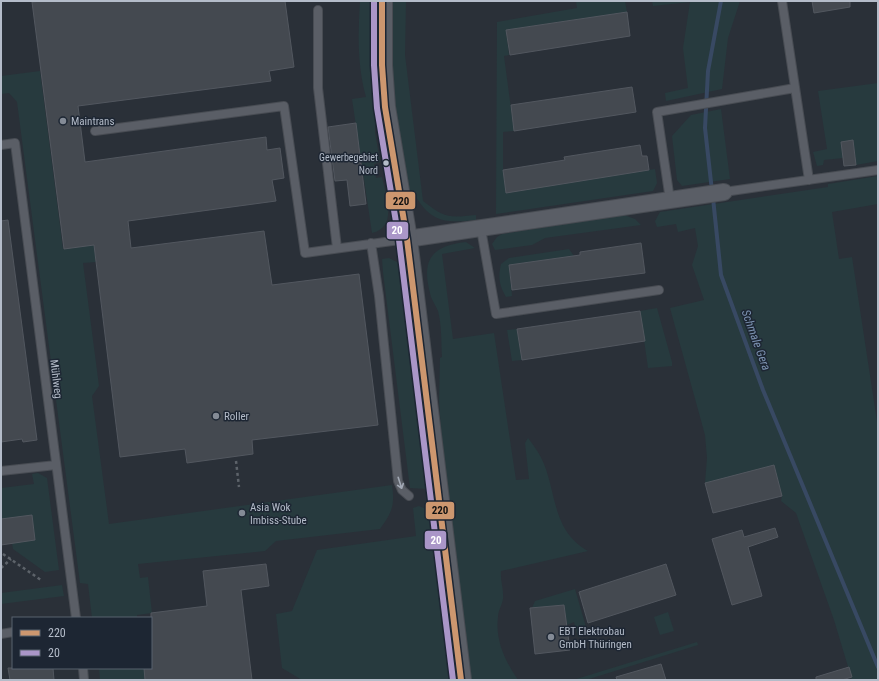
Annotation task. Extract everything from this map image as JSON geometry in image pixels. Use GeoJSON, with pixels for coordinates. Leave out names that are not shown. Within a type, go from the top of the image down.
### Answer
{"type":"FeatureCollection","features":[{"type":"Feature","properties":{"kind":"street"},"geometry":{"type":"LineString","coordinates":[[382,1],[382,65],[385,107],[407,239],[461,680]]}},
{"type":"Feature","properties":{"kind":"street"},"geometry":{"type":"LineString","coordinates":[[407,239],[724,192]]}},
{"type":"Feature","properties":{"kind":"lane"},"geometry":{"type":"LineString","coordinates":[[782,1],[809,180]]}},
{"type":"Feature","properties":{"kind":"lane"},"geometry":{"type":"LineString","coordinates":[[318,10],[318,88],[337,248]]}},
{"type":"Feature","properties":{"kind":"lane"},"geometry":{"type":"LineString","coordinates":[[670,200],[657,112],[795,88]]}},
{"type":"Feature","properties":{"kind":"lane"},"geometry":{"type":"LineString","coordinates":[[96,131],[284,106],[304,253],[407,239]]}},
{"type":"Feature","properties":{"kind":"lane","name":"Mühlweg"},"geometry":{"type":"LineString","coordinates":[[1,145],[15,143],[76,617]]}},
{"type":"Feature","properties":{"kind":"lane"},"geometry":{"type":"LineString","coordinates":[[724,192],[878,170]]}},
{"type":"Feature","properties":{"kind":"lane"},"geometry":{"type":"LineString","coordinates":[[481,229],[496,314],[659,290]]}},
{"type":"Feature","properties":{"kind":"lane"},"geometry":{"type":"LineString","coordinates":[[371,243],[379,296],[398,481],[402,490],[408,496]]}},
{"type":"Feature","properties":{"kind":"lane"},"geometry":{"type":"LineString","coordinates":[[1,471],[56,465]]}},
{"type":"Feature","properties":{"kind":"lane"},"geometry":{"type":"LineString","coordinates":[[1,634],[12,632]]}},
{"type":"Feature","properties":{"kind":"lane"},"geometry":{"type":"LineString","coordinates":[[83,669],[84,680]]}},
{"type":"Feature","properties":{"kind":"path"},"geometry":{"type":"LineString","coordinates":[[236,461],[239,488]]}},
{"type":"Feature","properties":{"kind":"path"},"geometry":{"type":"LineString","coordinates":[[3,554],[41,580]]}},
{"type":"Feature","properties":{"kind":"path"},"geometry":{"type":"LineString","coordinates":[[1,568],[11,559]]}},
{"type":"Feature","properties":{"kind":"green space"},"geometry":{"type":"Polygon","coordinates":[[[360,1],[375,1],[375,132],[380,162],[374,164],[376,178],[382,177],[388,210],[388,218],[385,224],[380,230],[372,233],[352,99],[366,97],[360,61],[360,1]]]}},
{"type":"Feature","properties":{"kind":"green space"},"geometry":{"type":"Polygon","coordinates":[[[389,1],[406,1],[405,55],[423,201],[447,216],[476,215],[476,220],[448,221],[440,219],[427,211],[415,195],[409,194],[394,107],[389,1]]]}},
{"type":"Feature","properties":{"kind":"green space"},"geometry":{"type":"Polygon","coordinates":[[[576,1],[625,1],[627,12],[506,30],[509,55],[504,56],[514,131],[503,132],[503,170],[506,192],[655,169],[657,183],[653,191],[496,214],[497,22],[577,8],[576,1]]]}},
{"type":"Feature","properties":{"kind":"green space"},"geometry":{"type":"Polygon","coordinates":[[[652,1],[740,1],[728,38],[722,89],[666,101],[665,93],[688,88],[683,48],[690,2],[653,6],[652,1]]]}},
{"type":"Feature","properties":{"kind":"green space"},"geometry":{"type":"Polygon","coordinates":[[[40,71],[63,249],[94,245],[96,262],[83,263],[99,386],[92,396],[109,524],[392,485],[392,508],[380,529],[276,541],[265,551],[138,564],[140,578],[148,577],[152,613],[137,615],[137,617],[92,617],[88,584],[80,583],[17,102],[9,93],[1,94],[1,76],[40,71]]]}},
{"type":"Feature","properties":{"kind":"green space"},"geometry":{"type":"Polygon","coordinates":[[[878,83],[878,161],[856,165],[853,140],[841,142],[843,158],[824,160],[823,165],[817,166],[813,152],[827,149],[818,91],[878,83]]]}},
{"type":"Feature","properties":{"kind":"green space"},"geometry":{"type":"Polygon","coordinates":[[[721,109],[730,179],[682,186],[677,180],[672,136],[691,115],[721,109]]]}},
{"type":"Feature","properties":{"kind":"green space"},"geometry":{"type":"Polygon","coordinates":[[[878,176],[878,204],[832,212],[839,259],[852,257],[878,428],[878,680],[852,680],[834,620],[796,513],[781,501],[782,496],[774,466],[705,483],[707,458],[705,435],[670,308],[704,300],[692,265],[698,246],[695,228],[678,232],[676,224],[657,227],[655,221],[660,212],[828,187],[828,184],[878,176]]]}},
{"type":"Feature","properties":{"kind":"green space"},"geometry":{"type":"Polygon","coordinates":[[[624,215],[635,219],[641,225],[545,238],[532,245],[495,250],[492,244],[497,237],[502,234],[624,215]]]}},
{"type":"Feature","properties":{"kind":"green space"},"geometry":{"type":"Polygon","coordinates":[[[466,242],[475,248],[442,254],[453,339],[494,333],[516,480],[529,479],[525,443],[528,438],[539,453],[544,464],[562,523],[568,534],[588,551],[501,571],[503,599],[498,615],[498,634],[505,658],[518,680],[469,680],[443,456],[439,401],[440,358],[442,357],[440,322],[438,311],[431,297],[427,274],[428,265],[436,252],[453,244],[466,242]]]}},
{"type":"Feature","properties":{"kind":"green space"},"geometry":{"type":"Polygon","coordinates":[[[569,249],[574,256],[509,265],[512,296],[506,297],[500,281],[501,264],[509,258],[569,249]]]}},
{"type":"Feature","properties":{"kind":"green space"},"geometry":{"type":"Polygon","coordinates":[[[389,258],[399,263],[411,327],[431,483],[427,489],[410,488],[383,272],[382,259],[389,258]]]}},
{"type":"Feature","properties":{"kind":"green space"},"geometry":{"type":"Polygon","coordinates":[[[657,308],[672,366],[648,368],[640,311],[657,308]]]}},
{"type":"Feature","properties":{"kind":"green space"},"geometry":{"type":"Polygon","coordinates":[[[517,329],[522,360],[512,361],[507,330],[517,329]]]}},
{"type":"Feature","properties":{"kind":"green space"},"geometry":{"type":"Polygon","coordinates":[[[38,473],[47,478],[59,570],[45,572],[13,549],[12,543],[35,540],[32,516],[1,519],[1,488],[34,484],[32,474],[38,473]]]}},
{"type":"Feature","properties":{"kind":"green space"},"geometry":{"type":"Polygon","coordinates":[[[419,506],[426,509],[433,520],[455,680],[302,680],[282,668],[276,614],[292,611],[317,550],[416,536],[413,508],[419,506]]]}},
{"type":"Feature","properties":{"kind":"green space"},"geometry":{"type":"Polygon","coordinates":[[[62,585],[64,596],[1,604],[1,593],[62,585]]]}},
{"type":"Feature","properties":{"kind":"green space"},"geometry":{"type":"Polygon","coordinates":[[[575,589],[588,634],[578,637],[574,622],[567,625],[564,605],[532,608],[535,601],[575,589]]]}},
{"type":"Feature","properties":{"kind":"green space"},"geometry":{"type":"Polygon","coordinates":[[[668,612],[674,631],[660,635],[654,617],[668,612]]]}},
{"type":"Feature","properties":{"kind":"green space"},"geometry":{"type":"Polygon","coordinates":[[[697,642],[698,645],[586,680],[573,680],[697,642]]]}},
{"type":"Feature","properties":{"kind":"green space"},"geometry":{"type":"Polygon","coordinates":[[[99,669],[144,669],[145,680],[100,680],[99,669]]]}},
{"type":"Feature","properties":{"kind":"building"},"geometry":{"type":"Polygon","coordinates":[[[285,1],[294,67],[269,71],[271,81],[78,106],[85,162],[266,137],[267,150],[280,148],[284,178],[272,180],[276,201],[128,221],[131,248],[264,231],[272,285],[359,274],[378,425],[252,440],[253,454],[187,463],[185,449],[120,457],[94,245],[64,249],[32,2],[285,1]]]}},
{"type":"Feature","properties":{"kind":"building"},"geometry":{"type":"Polygon","coordinates":[[[812,1],[850,1],[850,7],[814,13],[812,1]]]}},
{"type":"Feature","properties":{"kind":"building"},"geometry":{"type":"Polygon","coordinates":[[[627,12],[630,36],[510,55],[506,30],[627,12]]]}},
{"type":"Feature","properties":{"kind":"building"},"geometry":{"type":"Polygon","coordinates":[[[632,87],[636,112],[514,131],[511,105],[632,87]]]}},
{"type":"Feature","properties":{"kind":"building"},"geometry":{"type":"Polygon","coordinates":[[[356,123],[366,204],[350,206],[347,180],[335,181],[328,127],[356,123]]]}},
{"type":"Feature","properties":{"kind":"building"},"geometry":{"type":"Polygon","coordinates":[[[853,140],[856,165],[844,166],[841,142],[853,140]]]}},
{"type":"Feature","properties":{"kind":"building"},"geometry":{"type":"Polygon","coordinates":[[[640,145],[642,156],[647,156],[649,170],[506,193],[503,170],[565,160],[564,157],[640,145]]]}},
{"type":"Feature","properties":{"kind":"building"},"geometry":{"type":"Polygon","coordinates":[[[8,220],[37,440],[23,442],[22,439],[1,442],[1,221],[8,220]]]}},
{"type":"Feature","properties":{"kind":"building"},"geometry":{"type":"Polygon","coordinates":[[[641,243],[645,273],[512,290],[509,265],[580,255],[580,252],[641,243]]]}},
{"type":"Feature","properties":{"kind":"building"},"geometry":{"type":"Polygon","coordinates":[[[640,311],[645,341],[522,360],[517,329],[640,311]]]}},
{"type":"Feature","properties":{"kind":"building"},"geometry":{"type":"Polygon","coordinates":[[[774,465],[782,496],[713,513],[705,483],[774,465]]]}},
{"type":"Feature","properties":{"kind":"building"},"geometry":{"type":"Polygon","coordinates":[[[32,515],[35,540],[1,545],[1,519],[32,515]]]}},
{"type":"Feature","properties":{"kind":"building"},"geometry":{"type":"Polygon","coordinates":[[[775,528],[778,537],[748,547],[762,596],[732,605],[712,539],[742,530],[744,537],[775,528]]]}},
{"type":"Feature","properties":{"kind":"building"},"geometry":{"type":"Polygon","coordinates":[[[266,564],[269,586],[241,590],[252,680],[145,680],[144,669],[152,669],[151,613],[207,606],[203,571],[266,564]]]}},
{"type":"Feature","properties":{"kind":"building"},"geometry":{"type":"Polygon","coordinates":[[[666,564],[676,595],[588,623],[579,592],[666,564]]]}},
{"type":"Feature","properties":{"kind":"building","name":"EBT Elektrobau GmbH Thüringen"},"geometry":{"type":"Polygon","coordinates":[[[564,605],[570,650],[535,654],[530,608],[564,605]]]}},
{"type":"Feature","properties":{"kind":"building"},"geometry":{"type":"Polygon","coordinates":[[[661,664],[666,680],[617,680],[616,677],[661,664]]]}},
{"type":"Feature","properties":{"kind":"building"},"geometry":{"type":"Polygon","coordinates":[[[849,667],[852,677],[842,680],[816,680],[816,677],[849,667]]]}},
{"type":"Feature","properties":{"kind":"building"},"geometry":{"type":"Polygon","coordinates":[[[8,668],[53,669],[54,680],[10,680],[8,668]]]}},
{"type":"Feature","properties":{"kind":"waterway","name":"Schmale Gera"},"geometry":{"type":"LineString","coordinates":[[712,191],[705,128],[708,71],[721,1]]}},
{"type":"Feature","properties":{"kind":"waterway","name":"Schmale Gera"},"geometry":{"type":"LineString","coordinates":[[713,198],[721,275],[763,390],[878,667]]}},
{"type":"Feature","properties":{"kind":"transit line","name":"20"},"geometry":{"type":"LineString","coordinates":[[374,1],[374,65],[377,108],[399,240],[453,680]]}},
{"type":"Feature","properties":{"kind":"transit line","name":"220"},"geometry":{"type":"LineString","coordinates":[[382,1],[382,65],[385,107],[407,239],[461,680]]}},
{"type":"Feature","properties":{"kind":"place","name":"Maintrans"},"geometry":{"type":"Point","coordinates":[63,121]}},
{"type":"Feature","properties":{"kind":"place","name":"Gewerbegebiet Nord"},"geometry":{"type":"Point","coordinates":[386,163]}},
{"type":"Feature","properties":{"kind":"place","name":"Roller"},"geometry":{"type":"Point","coordinates":[216,416]}},
{"type":"Feature","properties":{"kind":"place","name":"Asia Wok Imbiss-Stube"},"geometry":{"type":"Point","coordinates":[242,513]}},
{"type":"Feature","properties":{"kind":"place","name":"EBT Elektrobau GmbH Thüringen"},"geometry":{"type":"Point","coordinates":[551,637]}}]}
